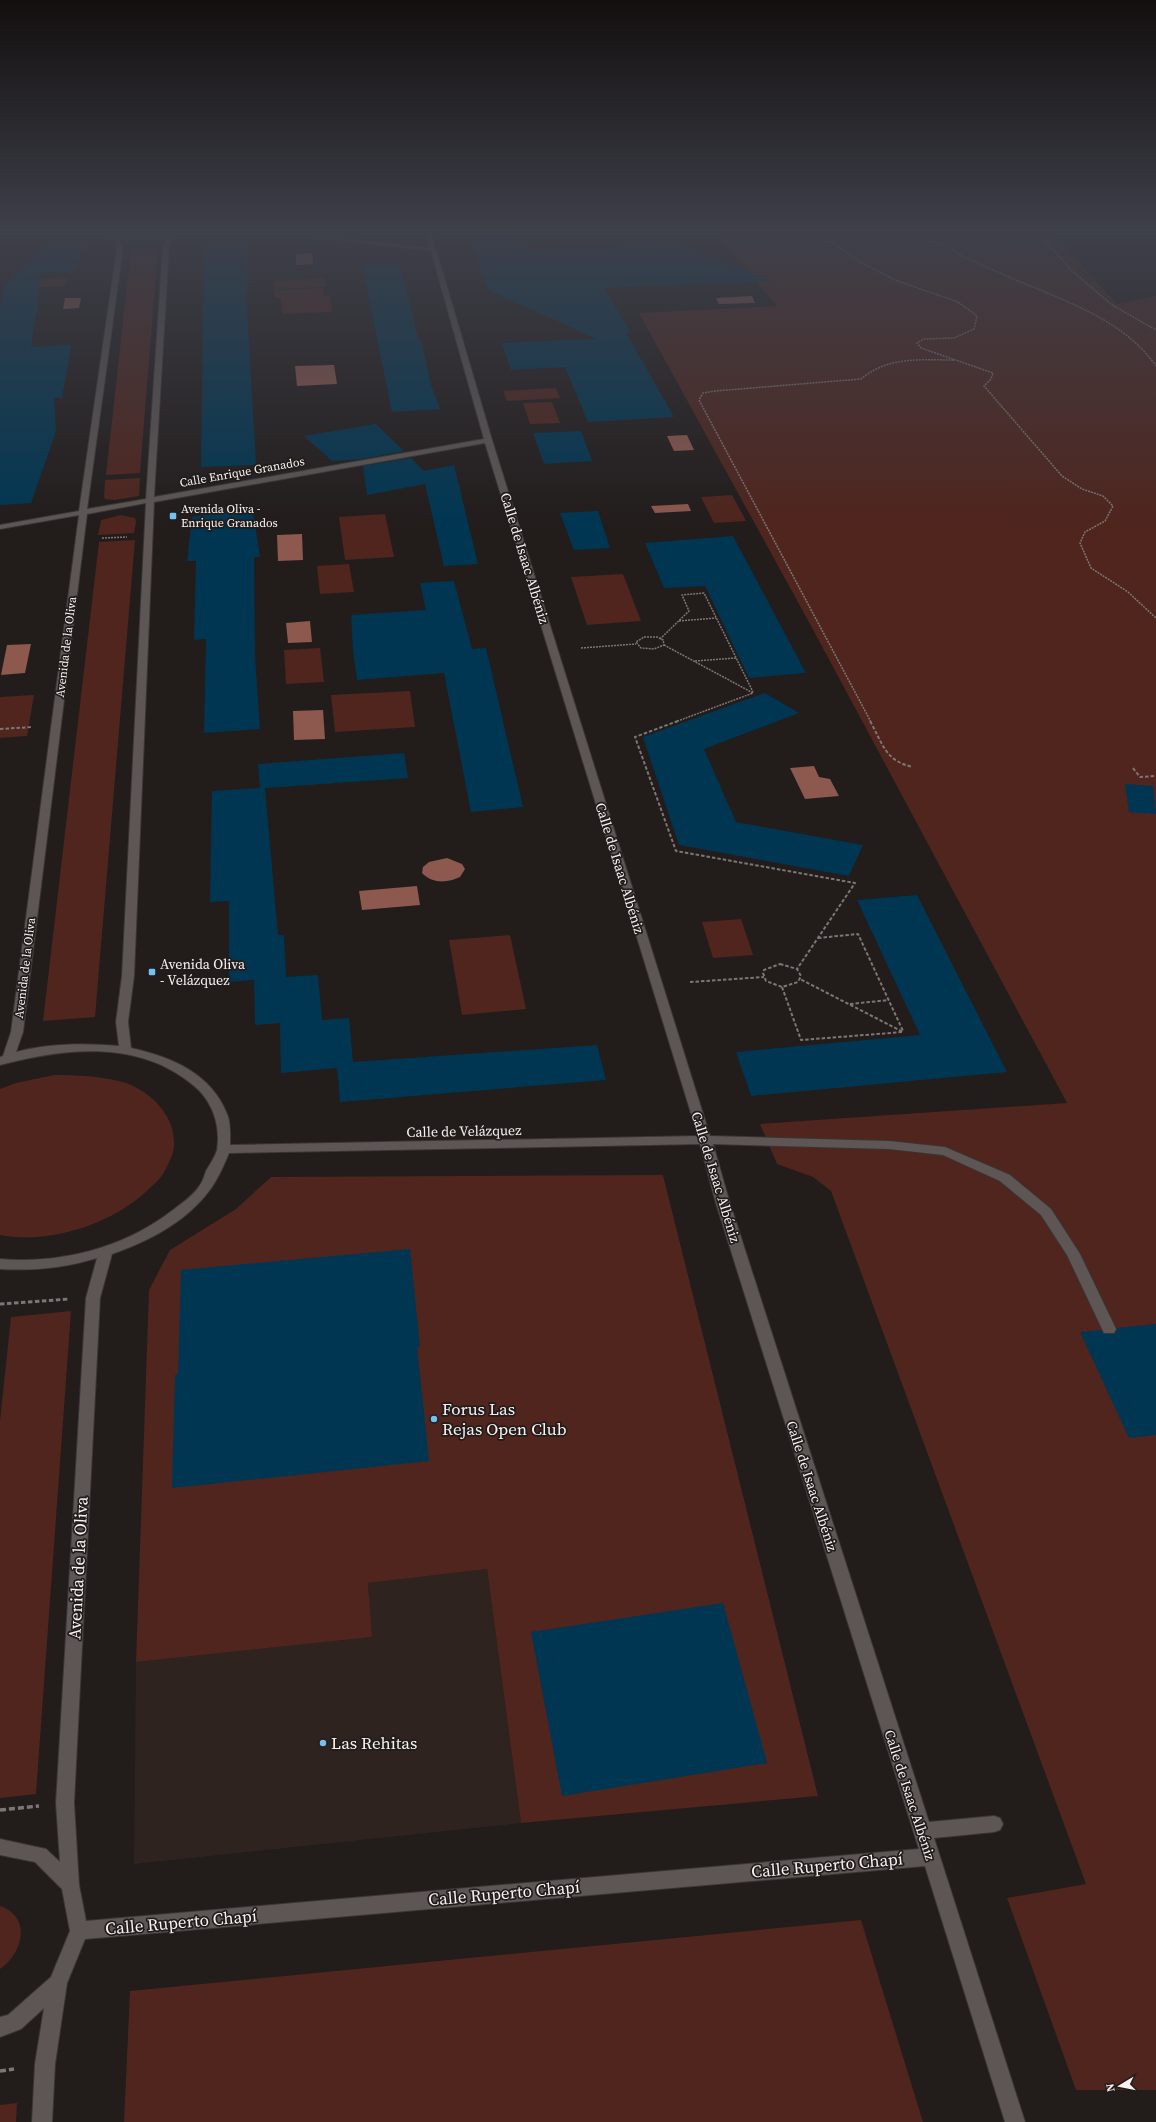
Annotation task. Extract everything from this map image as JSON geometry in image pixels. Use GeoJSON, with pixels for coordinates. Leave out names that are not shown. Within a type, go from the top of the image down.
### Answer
{"type":"FeatureCollection","features":[{"type":"Feature","properties":{"kind":"street","name":"Avenida de la Oliva"},"geometry":{"type":"LineString","coordinates":[[5,1059],[17,1032],[83,512],[109,328]]}},
{"type":"Feature","properties":{"kind":"street"},"geometry":{"type":"LineString","coordinates":[[125,1049],[122,1022],[128,976],[148,535],[161,328]]}},
{"type":"Feature","properties":{"kind":"street","name":"Calle de Isaac Albéniz"},"geometry":{"type":"LineString","coordinates":[[456,328],[488,440],[706,1140],[722,1200],[1015,2122]]}},
{"type":"Feature","properties":{"kind":"street","name":"Calle Enrique Granados"},"geometry":{"type":"LineString","coordinates":[[0,527],[488,440]]}},
{"type":"Feature","properties":{"kind":"street"},"geometry":{"type":"LineString","coordinates":[[0,1264],[41,1266],[105,1253],[162,1226],[204,1189],[223,1149],[222,1114],[203,1084],[170,1062],[125,1049],[69,1047],[5,1059]]}},
{"type":"Feature","properties":{"kind":"street","name":"Calle de Velázquez"},"geometry":{"type":"LineString","coordinates":[[223,1149],[619,1143],[706,1140],[889,1145],[945,1151],[1005,1178],[1046,1212],[1073,1254],[1109,1329]]}},
{"type":"Feature","properties":{"kind":"street","name":"Avenida de la Oliva"},"geometry":{"type":"LineString","coordinates":[[79,1931],[70,1884],[65,1803],[93,1298],[105,1253]]}},
{"type":"Feature","properties":{"kind":"street"},"geometry":{"type":"LineString","coordinates":[[922,1831],[994,1824]]}},
{"type":"Feature","properties":{"kind":"street"},"geometry":{"type":"LineString","coordinates":[[0,1847],[40,1855],[70,1884]]}},
{"type":"Feature","properties":{"kind":"street","name":"Calle Ruperto Chapí"},"geometry":{"type":"LineString","coordinates":[[79,1931],[930,1857]]}},
{"type":"Feature","properties":{"kind":"street"},"geometry":{"type":"LineString","coordinates":[[42,2122],[45,2064],[58,1983],[79,1931]]}},
{"type":"Feature","properties":{"kind":"street"},"geometry":{"type":"LineString","coordinates":[[0,2027],[14,2022],[58,1983]]}},
{"type":"Feature","properties":{"kind":"path"},"geometry":{"type":"LineString","coordinates":[[974,328],[954,338],[924,339],[917,343],[921,348],[993,372],[990,379],[984,386],[1044,458],[1062,476],[1082,489],[1103,496],[1113,506],[1105,521],[1085,532],[1080,543],[1091,568],[1128,592],[1156,618]]}},
{"type":"Feature","properties":{"kind":"path"},"geometry":{"type":"LineString","coordinates":[[1118,328],[1151,357],[1156,366]]}},
{"type":"Feature","properties":{"kind":"path"},"geometry":{"type":"LineString","coordinates":[[913,766],[899,764],[888,756],[699,400],[703,393],[715,391],[861,379],[871,370],[899,362],[955,360]]}},
{"type":"Feature","properties":{"kind":"path"},"geometry":{"type":"LineString","coordinates":[[80,540],[148,535]]}},
{"type":"Feature","properties":{"kind":"path"},"geometry":{"type":"LineString","coordinates":[[660,639],[689,611],[682,595],[704,593],[753,693]]}},
{"type":"Feature","properties":{"kind":"path"},"geometry":{"type":"LineString","coordinates":[[678,621],[716,618]]}},
{"type":"Feature","properties":{"kind":"path"},"geometry":{"type":"LineString","coordinates":[[636,644],[638,640],[644,637],[660,639],[664,645],[753,693]]}},
{"type":"Feature","properties":{"kind":"path"},"geometry":{"type":"LineString","coordinates":[[581,648],[636,644],[641,648],[649,649],[658,648],[664,645]]}},
{"type":"Feature","properties":{"kind":"path"},"geometry":{"type":"LineString","coordinates":[[695,661],[736,658]]}},
{"type":"Feature","properties":{"kind":"path"},"geometry":{"type":"LineString","coordinates":[[753,693],[635,737],[676,850],[854,883],[797,969]]}},
{"type":"Feature","properties":{"kind":"path"},"geometry":{"type":"LineString","coordinates":[[0,729],[56,726]]}},
{"type":"Feature","properties":{"kind":"path"},"geometry":{"type":"LineString","coordinates":[[1133,768],[1140,777],[1156,776]]}},
{"type":"Feature","properties":{"kind":"path"},"geometry":{"type":"LineString","coordinates":[[818,938],[858,934],[903,1032]]}},
{"type":"Feature","properties":{"kind":"path"},"geometry":{"type":"LineString","coordinates":[[786,964],[797,969],[802,976],[794,985],[782,986],[770,984],[764,977],[764,970],[774,965],[786,964]]}},
{"type":"Feature","properties":{"kind":"path"},"geometry":{"type":"LineString","coordinates":[[690,982],[764,977]]}},
{"type":"Feature","properties":{"kind":"path"},"geometry":{"type":"LineString","coordinates":[[800,979],[903,1032]]}},
{"type":"Feature","properties":{"kind":"path"},"geometry":{"type":"LineString","coordinates":[[782,986],[801,1040],[903,1032]]}},
{"type":"Feature","properties":{"kind":"path"},"geometry":{"type":"LineString","coordinates":[[849,1004],[888,1000]]}},
{"type":"Feature","properties":{"kind":"path"},"geometry":{"type":"LineString","coordinates":[[0,1304],[93,1298]]}},
{"type":"Feature","properties":{"kind":"path"},"geometry":{"type":"LineString","coordinates":[[0,1810],[65,1803]]}},
{"type":"Feature","properties":{"kind":"path"},"geometry":{"type":"LineString","coordinates":[[0,2071],[14,2069]]}},
{"type":"Feature","properties":{"kind":"shaded area"},"geometry":{"type":"Polygon","coordinates":[[[122,328],[152,328],[140,473],[106,475],[122,328]]]}},
{"type":"Feature","properties":{"kind":"shaded area"},"geometry":{"type":"Polygon","coordinates":[[[647,328],[1156,328],[1156,2090],[1076,2090],[1007,1898],[1086,1884],[831,1191],[813,1177],[777,1164],[760,1124],[1067,1103],[810,624],[647,328]]]}},
{"type":"Feature","properties":{"kind":"shaded area"},"geometry":{"type":"Polygon","coordinates":[[[334,365],[337,384],[297,386],[295,366],[334,365]]]}},
{"type":"Feature","properties":{"kind":"shaded area"},"geometry":{"type":"Polygon","coordinates":[[[556,388],[560,398],[507,401],[503,391],[556,388]]]}},
{"type":"Feature","properties":{"kind":"shaded area"},"geometry":{"type":"Polygon","coordinates":[[[552,402],[560,423],[530,424],[523,403],[552,402]]]}},
{"type":"Feature","properties":{"kind":"shaded area"},"geometry":{"type":"Polygon","coordinates":[[[687,435],[694,450],[674,451],[667,436],[687,435]]]}},
{"type":"Feature","properties":{"kind":"shaded area"},"geometry":{"type":"Polygon","coordinates":[[[140,478],[139,496],[115,500],[105,499],[105,480],[140,478]]]}},
{"type":"Feature","properties":{"kind":"shaded area"},"geometry":{"type":"Polygon","coordinates":[[[732,495],[746,521],[714,523],[701,497],[732,495]]]}},
{"type":"Feature","properties":{"kind":"shaded area"},"geometry":{"type":"Polygon","coordinates":[[[688,504],[691,511],[655,513],[651,506],[688,504]]]}},
{"type":"Feature","properties":{"kind":"shaded area"},"geometry":{"type":"Polygon","coordinates":[[[385,514],[394,557],[345,560],[339,517],[385,514]]]}},
{"type":"Feature","properties":{"kind":"shaded area"},"geometry":{"type":"Polygon","coordinates":[[[121,515],[135,518],[136,522],[134,533],[98,535],[101,520],[121,515]]]}},
{"type":"Feature","properties":{"kind":"shaded area"},"geometry":{"type":"Polygon","coordinates":[[[302,534],[303,560],[278,561],[277,535],[302,534]]]}},
{"type":"Feature","properties":{"kind":"shaded area"},"geometry":{"type":"Polygon","coordinates":[[[135,540],[95,1017],[43,1021],[99,542],[135,540]]]}},
{"type":"Feature","properties":{"kind":"shaded area"},"geometry":{"type":"Polygon","coordinates":[[[349,564],[354,592],[320,594],[317,566],[349,564]]]}},
{"type":"Feature","properties":{"kind":"shaded area"},"geometry":{"type":"Polygon","coordinates":[[[623,574],[641,621],[587,625],[571,577],[623,574]]]}},
{"type":"Feature","properties":{"kind":"shaded area"},"geometry":{"type":"Polygon","coordinates":[[[310,621],[312,642],[288,643],[286,623],[310,621]]]}},
{"type":"Feature","properties":{"kind":"shaded area"},"geometry":{"type":"Polygon","coordinates":[[[31,644],[25,673],[1,675],[7,645],[31,644]]]}},
{"type":"Feature","properties":{"kind":"shaded area"},"geometry":{"type":"Polygon","coordinates":[[[320,648],[324,682],[286,684],[284,650],[320,648]]]}},
{"type":"Feature","properties":{"kind":"shaded area"},"geometry":{"type":"Polygon","coordinates":[[[410,691],[415,727],[335,732],[331,695],[410,691]]]}},
{"type":"Feature","properties":{"kind":"shaded area"},"geometry":{"type":"Polygon","coordinates":[[[34,695],[27,736],[0,738],[0,697],[34,695]]]}},
{"type":"Feature","properties":{"kind":"shaded area"},"geometry":{"type":"Polygon","coordinates":[[[323,710],[325,739],[294,740],[293,711],[323,710]]]}},
{"type":"Feature","properties":{"kind":"shaded area"},"geometry":{"type":"Polygon","coordinates":[[[814,766],[819,777],[830,779],[839,796],[805,799],[790,768],[814,766]]]}},
{"type":"Feature","properties":{"kind":"shaded area"},"geometry":{"type":"Polygon","coordinates":[[[447,858],[462,864],[465,869],[460,877],[445,881],[435,881],[426,877],[422,873],[423,867],[429,862],[447,858]]]}},
{"type":"Feature","properties":{"kind":"shaded area"},"geometry":{"type":"Polygon","coordinates":[[[417,886],[420,905],[362,910],[359,891],[417,886]]]}},
{"type":"Feature","properties":{"kind":"shaded area"},"geometry":{"type":"Polygon","coordinates":[[[741,919],[753,955],[713,958],[702,922],[741,919]]]}},
{"type":"Feature","properties":{"kind":"shaded area"},"geometry":{"type":"Polygon","coordinates":[[[510,935],[526,1009],[462,1015],[449,940],[510,935]]]}},
{"type":"Feature","properties":{"kind":"shaded area"},"geometry":{"type":"Polygon","coordinates":[[[54,1075],[106,1078],[133,1086],[152,1098],[160,1106],[171,1125],[174,1135],[174,1149],[172,1157],[162,1176],[137,1200],[101,1221],[61,1234],[40,1237],[0,1235],[0,1089],[16,1083],[54,1075]]]}},
{"type":"Feature","properties":{"kind":"shaded area","name":"Forus Las Rejas Open Club"},"geometry":{"type":"Polygon","coordinates":[[[663,1175],[818,1796],[521,1823],[487,1569],[368,1583],[372,1637],[136,1662],[149,1290],[170,1250],[236,1209],[271,1177],[663,1175]]]}},
{"type":"Feature","properties":{"kind":"shaded area"},"geometry":{"type":"Polygon","coordinates":[[[71,1311],[36,1794],[0,1798],[0,1421],[11,1317],[71,1311]]]}},
{"type":"Feature","properties":{"kind":"shaded area","name":"Las Rehitas"},"geometry":{"type":"Polygon","coordinates":[[[487,1569],[521,1823],[134,1864],[136,1662],[371,1637],[368,1583],[487,1569]]]}},
{"type":"Feature","properties":{"kind":"shaded area"},"geometry":{"type":"Polygon","coordinates":[[[0,1906],[10,1911],[17,1918],[21,1936],[19,1945],[14,1954],[0,1969],[0,1906]]]}},
{"type":"Feature","properties":{"kind":"shaded area"},"geometry":{"type":"Polygon","coordinates":[[[861,1920],[923,2122],[124,2122],[130,1991],[861,1920]]]}},
{"type":"Feature","properties":{"kind":"shaded area"},"geometry":{"type":"Polygon","coordinates":[[[17,2103],[16,2122],[0,2122],[0,2105],[17,2103]]]}},
{"type":"Feature","properties":{"kind":"building"},"geometry":{"type":"Polygon","coordinates":[[[0,328],[34,328],[31,347],[71,345],[62,398],[54,398],[56,431],[31,503],[0,505],[0,328]]]}},
{"type":"Feature","properties":{"kind":"building"},"geometry":{"type":"Polygon","coordinates":[[[203,328],[248,328],[256,465],[201,467],[203,328]]]}},
{"type":"Feature","properties":{"kind":"building"},"geometry":{"type":"Polygon","coordinates":[[[375,328],[416,328],[419,341],[421,340],[431,385],[440,409],[392,412],[375,328]]]}},
{"type":"Feature","properties":{"kind":"building"},"geometry":{"type":"Polygon","coordinates":[[[573,328],[628,328],[631,333],[626,333],[674,417],[588,422],[565,367],[511,370],[502,343],[597,339],[573,328]]]}},
{"type":"Feature","properties":{"kind":"building"},"geometry":{"type":"Polygon","coordinates":[[[376,424],[404,451],[361,459],[332,461],[304,436],[376,424]]]}},
{"type":"Feature","properties":{"kind":"building"},"geometry":{"type":"Polygon","coordinates":[[[581,431],[592,461],[544,464],[533,433],[581,431]]]}},
{"type":"Feature","properties":{"kind":"building"},"geometry":{"type":"Polygon","coordinates":[[[411,458],[424,471],[454,465],[478,564],[444,566],[425,484],[367,495],[363,466],[411,458]]]}},
{"type":"Feature","properties":{"kind":"building"},"geometry":{"type":"Polygon","coordinates":[[[252,506],[260,557],[254,557],[255,657],[260,729],[204,733],[206,639],[194,640],[196,561],[187,561],[192,517],[252,506]]]}},
{"type":"Feature","properties":{"kind":"building"},"geometry":{"type":"Polygon","coordinates":[[[598,511],[610,548],[574,550],[560,513],[598,511]]]}},
{"type":"Feature","properties":{"kind":"building"},"geometry":{"type":"Polygon","coordinates":[[[733,536],[806,673],[749,678],[705,586],[664,588],[645,543],[733,536]]]}},
{"type":"Feature","properties":{"kind":"building"},"geometry":{"type":"Polygon","coordinates":[[[454,581],[472,649],[486,648],[523,807],[471,812],[444,673],[357,680],[353,651],[351,615],[426,610],[420,583],[454,581]]]}},
{"type":"Feature","properties":{"kind":"building"},"geometry":{"type":"Polygon","coordinates":[[[765,693],[799,713],[704,749],[736,822],[863,845],[849,876],[679,845],[643,737],[765,693]]]}},
{"type":"Feature","properties":{"kind":"building"},"geometry":{"type":"Polygon","coordinates":[[[404,753],[408,778],[265,788],[278,935],[284,935],[286,977],[318,975],[322,1020],[349,1018],[353,1062],[597,1045],[606,1080],[340,1102],[337,1068],[281,1073],[280,1023],[255,1025],[254,980],[229,982],[229,901],[210,902],[212,791],[260,788],[258,764],[404,753]]]}},
{"type":"Feature","properties":{"kind":"building"},"geometry":{"type":"Polygon","coordinates":[[[1125,784],[1153,786],[1156,814],[1129,812],[1125,784]]]}},
{"type":"Feature","properties":{"kind":"building"},"geometry":{"type":"Polygon","coordinates":[[[917,895],[1007,1072],[751,1096],[736,1052],[920,1035],[857,900],[917,895]]]}},
{"type":"Feature","properties":{"kind":"building"},"geometry":{"type":"Polygon","coordinates":[[[410,1249],[420,1347],[417,1347],[429,1461],[172,1488],[175,1375],[178,1374],[181,1270],[410,1249]]]}},
{"type":"Feature","properties":{"kind":"building"},"geometry":{"type":"Polygon","coordinates":[[[1156,1324],[1156,1435],[1129,1438],[1080,1332],[1101,1330],[1104,1334],[1114,1334],[1117,1328],[1156,1324]]]}},
{"type":"Feature","properties":{"kind":"building"},"geometry":{"type":"Polygon","coordinates":[[[723,1603],[767,1763],[562,1796],[531,1632],[723,1603]]]}},
{"type":"Feature","properties":{"kind":"place","name":"Avenida Oliva - Enrique Granados"},"geometry":{"type":"Point","coordinates":[173,516]}},
{"type":"Feature","properties":{"kind":"place","name":"Avenida Oliva - Velázquez"},"geometry":{"type":"Point","coordinates":[152,972]}},
{"type":"Feature","properties":{"kind":"place","name":"Forus Las Rejas Open Club"},"geometry":{"type":"Point","coordinates":[434,1419]}},
{"type":"Feature","properties":{"kind":"place","name":"Las Rehitas"},"geometry":{"type":"Point","coordinates":[323,1743]}}]}
